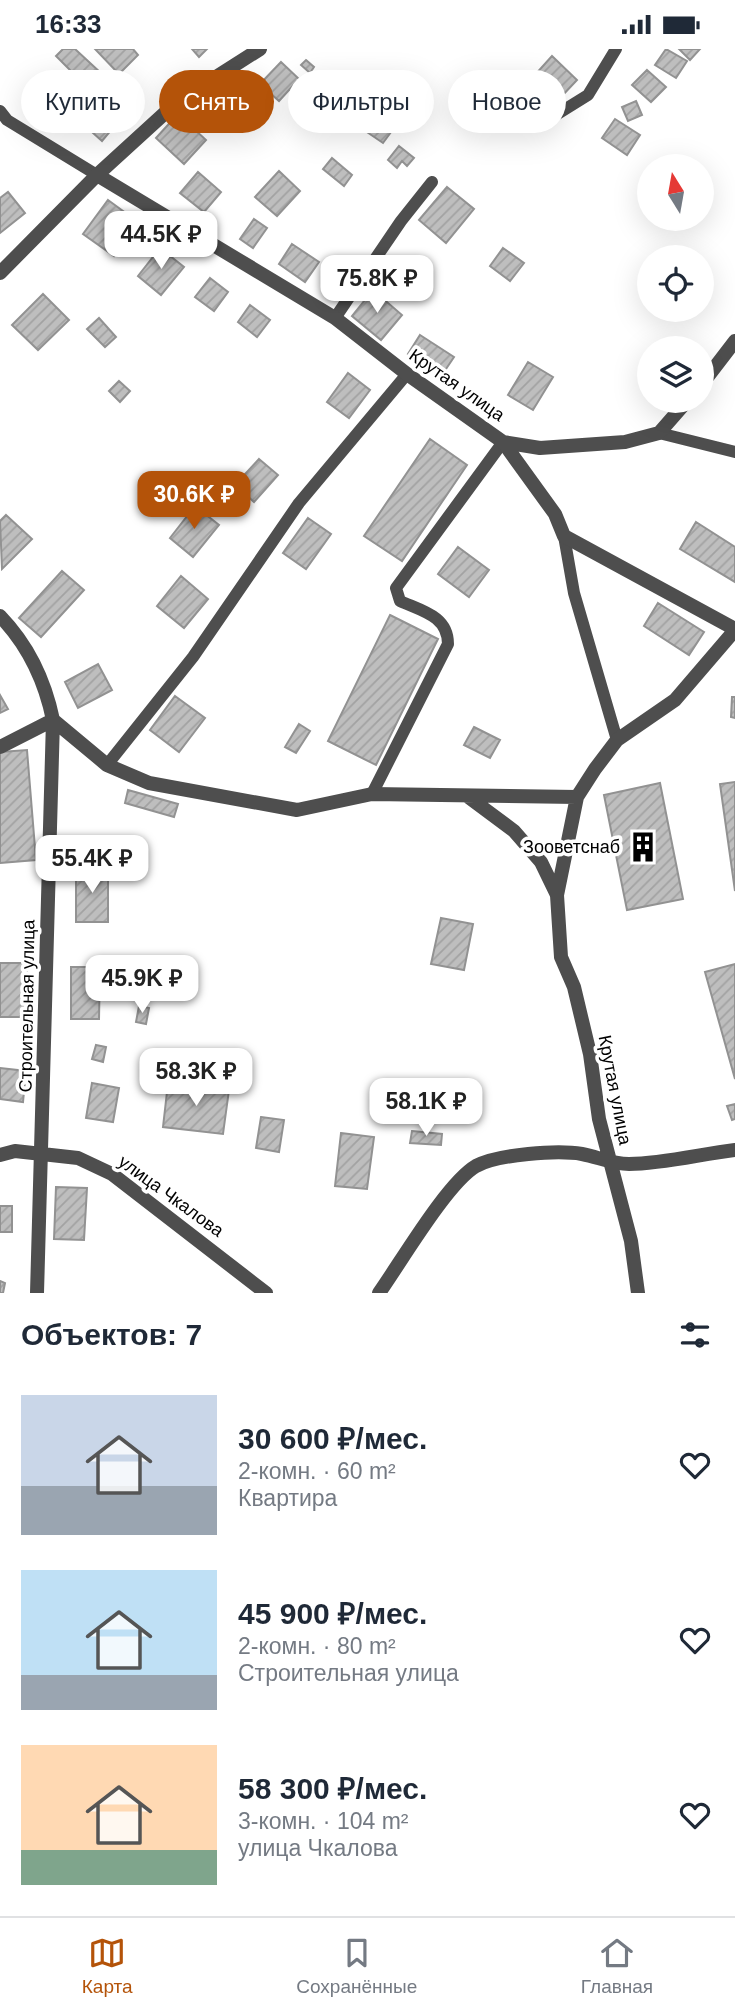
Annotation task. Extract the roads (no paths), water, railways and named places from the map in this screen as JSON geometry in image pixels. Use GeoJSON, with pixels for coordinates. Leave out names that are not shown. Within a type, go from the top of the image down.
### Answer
{"type":"FeatureCollection","features":[{"type":"Feature","properties":{"kind":"street"},"geometry":{"type":"LineString","coordinates":[[0,273],[97,175],[177,102],[260,49]]}},
{"type":"Feature","properties":{"kind":"street","name":"Крутая улица"},"geometry":{"type":"LineString","coordinates":[[97,175],[335,318],[407,374],[503,442],[555,515],[564,536],[735,630],[675,700],[617,740],[578,797],[557,895],[561,957],[575,987],[610,1163],[631,1241],[638,1293]]}},
{"type":"Feature","properties":{"kind":"street"},"geometry":{"type":"LineString","coordinates":[[714,368],[735,341]]}},
{"type":"Feature","properties":{"kind":"street"},"geometry":{"type":"LineString","coordinates":[[659,433],[676,413]]}},
{"type":"Feature","properties":{"kind":"street","name":"Крутая улица"},"geometry":{"type":"LineString","coordinates":[[503,442],[540,448],[625,442],[659,433]]}},
{"type":"Feature","properties":{"kind":"street","name":"Строительная улица"},"geometry":{"type":"LineString","coordinates":[[0,616],[30,655],[49,699],[53,720],[37,1293]]}},
{"type":"Feature","properties":{"kind":"street"},"geometry":{"type":"LineString","coordinates":[[0,747],[53,720],[107,765],[149,783],[297,810],[372,794],[578,797]]}},
{"type":"Feature","properties":{"kind":"street","name":"Крутая улица"},"geometry":{"type":"LineString","coordinates":[[466,795],[523,841],[541,862],[557,895]]}},
{"type":"Feature","properties":{"kind":"street"},"geometry":{"type":"LineString","coordinates":[[379,1293],[454,1186],[477,1166],[503,1158],[551,1153],[581,1154],[610,1163],[631,1164],[735,1150]]}},
{"type":"Feature","properties":{"kind":"street","name":"улица Чкалова"},"geometry":{"type":"LineString","coordinates":[[0,1155],[15,1151],[78,1158],[112,1174],[266,1293]]}},
{"type":"Feature","properties":{"kind":"lane"},"geometry":{"type":"LineString","coordinates":[[566,109],[589,95],[616,49]]}},
{"type":"Feature","properties":{"kind":"lane","name":"Крутая улица"},"geometry":{"type":"LineString","coordinates":[[0,111],[7,120],[97,175]]}},
{"type":"Feature","properties":{"kind":"lane"},"geometry":{"type":"LineString","coordinates":[[335,318],[401,221],[432,182]]}},
{"type":"Feature","properties":{"kind":"lane"},"geometry":{"type":"LineString","coordinates":[[107,765],[193,657],[299,503],[407,374]]}},
{"type":"Feature","properties":{"kind":"lane"},"geometry":{"type":"LineString","coordinates":[[659,433],[735,452]]}},
{"type":"Feature","properties":{"kind":"lane"},"geometry":{"type":"LineString","coordinates":[[372,794],[448,643],[448,631],[440,620],[400,601],[396,588],[503,442]]}},
{"type":"Feature","properties":{"kind":"lane"},"geometry":{"type":"LineString","coordinates":[[564,536],[574,593],[617,740]]}},
{"type":"Feature","properties":{"kind":"place","name":"Зооветснаб"},"geometry":{"type":"Point","coordinates":[643,847]}}]}
